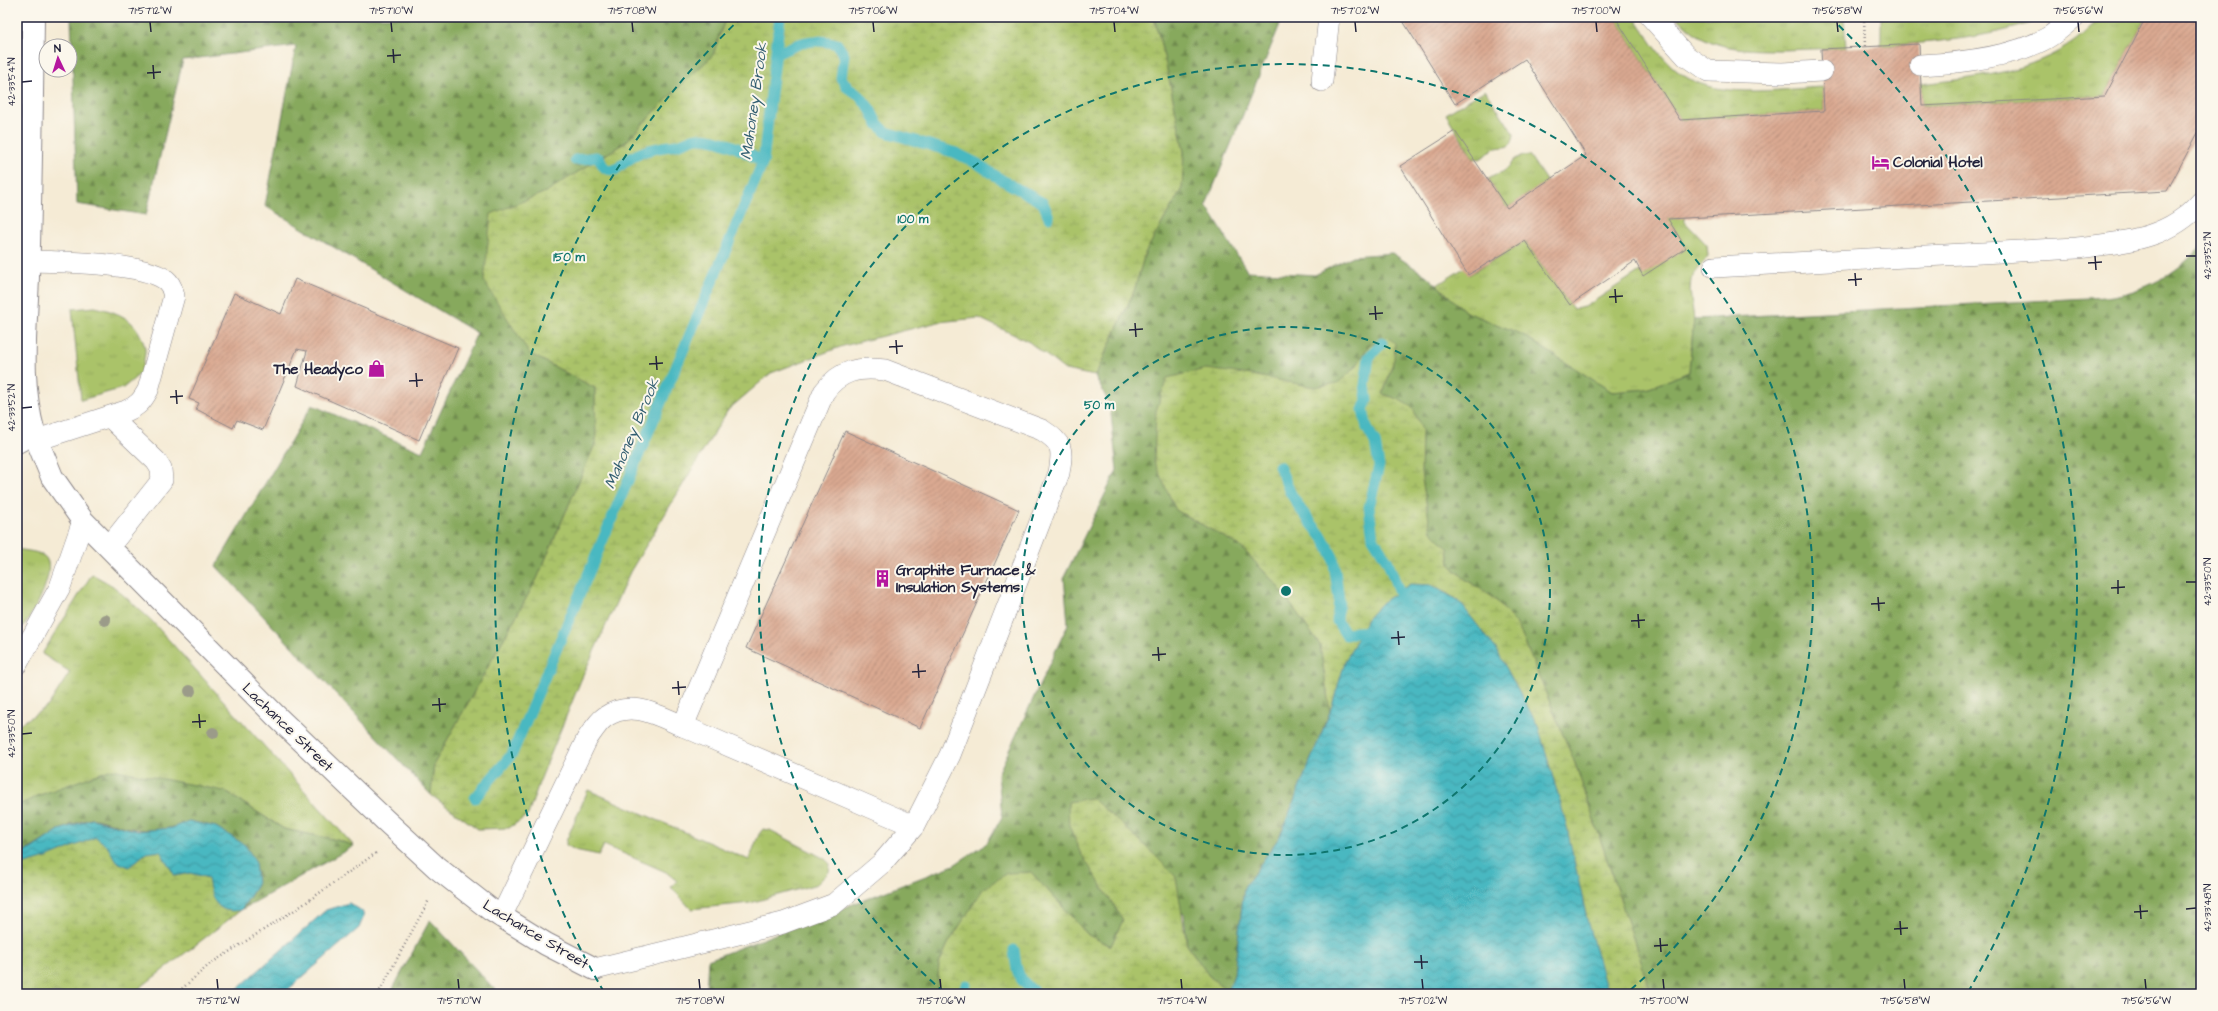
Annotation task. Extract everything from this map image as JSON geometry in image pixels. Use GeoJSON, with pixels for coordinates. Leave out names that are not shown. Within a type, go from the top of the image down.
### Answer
{"type":"FeatureCollection","features":[{"type":"Feature","properties":{"kind":"street","name":"Lachance Street"},"geometry":{"type":"LineString","coordinates":[[33,17],[28,261],[23,366],[29,439],[52,477],[83,521],[270,710],[401,835],[443,873],[502,917],[546,944],[594,969]]}},
{"type":"Feature","properties":{"kind":"lane"},"geometry":{"type":"LineString","coordinates":[[1322,81],[1329,17]]}},
{"type":"Feature","properties":{"kind":"lane"},"geometry":{"type":"LineString","coordinates":[[1651,17],[1686,56],[1708,71],[1782,73],[1822,71]]}},
{"type":"Feature","properties":{"kind":"lane"},"geometry":{"type":"LineString","coordinates":[[1920,65],[1943,64],[2014,51],[2047,38],[2074,17]]}},
{"type":"Feature","properties":{"kind":"lane"},"geometry":{"type":"LineString","coordinates":[[1714,267],[2077,248],[2126,242],[2162,232],[2191,214],[2201,202]]}},
{"type":"Feature","properties":{"kind":"lane"},"geometry":{"type":"LineString","coordinates":[[28,261],[124,267],[157,275],[172,286],[174,296],[148,390],[136,407],[29,439]]}},
{"type":"Feature","properties":{"kind":"lane"},"geometry":{"type":"LineString","coordinates":[[594,969],[783,924],[834,904],[882,863],[914,826],[950,755],[1059,473],[1063,453],[1055,438],[1042,430],[884,370],[864,368],[848,372],[833,380],[824,392],[683,726]]}},
{"type":"Feature","properties":{"kind":"lane"},"geometry":{"type":"LineString","coordinates":[[109,547],[162,480],[161,469],[156,461],[110,416]]}},
{"type":"Feature","properties":{"kind":"lane"},"geometry":{"type":"LineString","coordinates":[[17,664],[60,587],[83,521]]}},
{"type":"Feature","properties":{"kind":"lane"},"geometry":{"type":"LineString","coordinates":[[502,917],[587,739],[604,718],[624,708],[648,710],[914,826]]}},
{"type":"Feature","properties":{"kind":"path"},"geometry":{"type":"LineString","coordinates":[[1864,17],[1865,47]]}},
{"type":"Feature","properties":{"kind":"path"},"geometry":{"type":"LineString","coordinates":[[176,994],[210,964],[301,906],[401,835]]}},
{"type":"Feature","properties":{"kind":"path"},"geometry":{"type":"LineString","coordinates":[[378,994],[443,873]]}},
{"type":"Feature","properties":{"kind":"green space"},"geometry":{"type":"Polygon","coordinates":[[[71,17],[726,17],[713,55],[663,103],[626,142],[546,192],[491,215],[529,353],[595,388],[596,442],[537,579],[434,764],[431,795],[216,566],[312,405],[422,452],[477,333],[265,206],[296,46],[183,60],[146,215],[77,204],[73,78],[78,78],[78,38],[72,38],[71,17]]]}},
{"type":"Feature","properties":{"kind":"green space"},"geometry":{"type":"Polygon","coordinates":[[[726,17],[1154,17],[1166,65],[1184,152],[1182,188],[1145,253],[1134,291],[1095,376],[1065,370],[1029,342],[979,318],[938,322],[843,346],[771,373],[728,410],[630,572],[581,680],[539,783],[528,815],[509,828],[478,829],[431,795],[434,764],[537,579],[596,442],[595,388],[529,353],[484,281],[491,214],[546,192],[626,142],[663,103],[713,55],[726,17]]]}},
{"type":"Feature","properties":{"kind":"green space"},"geometry":{"type":"Polygon","coordinates":[[[1154,17],[1283,17],[1206,205],[1247,271],[1315,275],[1353,256],[1392,253],[1427,276],[1466,312],[1521,334],[1612,392],[1647,389],[1689,372],[1694,319],[2106,297],[2120,295],[2146,286],[2170,274],[2181,266],[2201,246],[2201,994],[1650,994],[1642,965],[1576,766],[1518,626],[1494,598],[1465,579],[1450,565],[1448,548],[1431,531],[1421,473],[1422,430],[1398,399],[1383,394],[1394,359],[1369,345],[1348,376],[1338,383],[1329,386],[1319,387],[1295,385],[1252,375],[1176,510],[1240,546],[1277,585],[1320,645],[1330,712],[1280,836],[1244,888],[1234,975],[1228,991],[1209,976],[1187,945],[1184,914],[1103,888],[1123,920],[1111,946],[1088,935],[1031,872],[965,918],[948,944],[939,964],[937,994],[706,994],[708,960],[954,865],[987,843],[1002,817],[998,774],[1068,624],[1064,577],[1117,470],[1110,405],[1095,376],[1134,291],[1145,253],[1182,188],[1184,152],[1166,65],[1154,17]]]}},
{"type":"Feature","properties":{"kind":"green space"},"geometry":{"type":"Polygon","coordinates":[[[1615,17],[1635,17],[1653,45],[1664,58],[1676,70],[1691,80],[1726,90],[1766,91],[1823,87],[1824,111],[1680,120],[1615,17]]]}},
{"type":"Feature","properties":{"kind":"green space"},"geometry":{"type":"Polygon","coordinates":[[[1677,17],[1844,17],[1846,48],[1766,50],[1724,46],[1700,36],[1688,28],[1677,17]]]}},
{"type":"Feature","properties":{"kind":"green space"},"geometry":{"type":"Polygon","coordinates":[[[1881,17],[2048,17],[2007,30],[1966,38],[1881,46],[1881,17]]]}},
{"type":"Feature","properties":{"kind":"green space"},"geometry":{"type":"Polygon","coordinates":[[[2102,17],[2146,17],[2105,96],[1922,106],[1921,84],[2002,72],[2041,60],[2076,40],[2102,17]]]}},
{"type":"Feature","properties":{"kind":"green space"},"geometry":{"type":"Polygon","coordinates":[[[1485,90],[1514,134],[1509,145],[1493,149],[1480,159],[1473,158],[1446,114],[1485,90]]]}},
{"type":"Feature","properties":{"kind":"green space"},"geometry":{"type":"Polygon","coordinates":[[[1529,155],[1547,182],[1507,208],[1488,180],[1493,175],[1508,168],[1515,159],[1529,155]]]}},
{"type":"Feature","properties":{"kind":"green space"},"geometry":{"type":"Polygon","coordinates":[[[1684,217],[1685,222],[1707,245],[1708,256],[1691,279],[1690,291],[1694,319],[1689,372],[1647,389],[1612,392],[1521,334],[1466,312],[1437,285],[1464,268],[1469,275],[1525,241],[1573,309],[1585,307],[1640,271],[1643,276],[1668,219],[1684,217]]]}},
{"type":"Feature","properties":{"kind":"green space"},"geometry":{"type":"Polygon","coordinates":[[[95,307],[120,315],[133,324],[142,338],[145,354],[141,373],[123,388],[81,400],[72,309],[95,307]]]}},
{"type":"Feature","properties":{"kind":"green space"},"geometry":{"type":"Polygon","coordinates":[[[1387,337],[1395,343],[1394,359],[1383,394],[1398,399],[1413,408],[1422,430],[1421,473],[1431,531],[1448,548],[1450,565],[1465,579],[1494,598],[1518,626],[1576,766],[1642,965],[1650,994],[1568,994],[1330,712],[1320,645],[1277,585],[1240,546],[1176,510],[1154,462],[1156,411],[1167,378],[1206,369],[1252,375],[1314,387],[1338,383],[1356,367],[1369,345],[1387,337]]]}},
{"type":"Feature","properties":{"kind":"green space"},"geometry":{"type":"Polygon","coordinates":[[[17,549],[44,556],[48,565],[48,575],[35,609],[29,619],[17,632],[17,549]]]}},
{"type":"Feature","properties":{"kind":"green space"},"geometry":{"type":"Polygon","coordinates":[[[92,574],[113,586],[150,619],[354,846],[337,840],[284,829],[224,791],[40,795],[17,806],[17,726],[48,706],[70,672],[42,654],[92,574]]]}},
{"type":"Feature","properties":{"kind":"green space"},"geometry":{"type":"Polygon","coordinates":[[[112,769],[224,791],[284,829],[337,840],[354,846],[241,910],[257,885],[189,821],[170,828],[143,830],[91,819],[81,821],[62,829],[36,845],[17,854],[17,806],[40,795],[112,769]]]}},
{"type":"Feature","properties":{"kind":"green space"},"geometry":{"type":"Polygon","coordinates":[[[588,790],[749,860],[759,834],[763,829],[770,830],[825,859],[830,864],[829,872],[817,884],[750,903],[691,909],[671,887],[677,881],[666,872],[604,845],[599,855],[575,850],[566,845],[566,841],[588,790]]]}},
{"type":"Feature","properties":{"kind":"green space"},"geometry":{"type":"Polygon","coordinates":[[[1092,798],[1146,846],[1176,877],[1187,945],[1209,976],[1228,991],[1227,994],[937,994],[939,964],[948,944],[983,889],[1007,873],[1031,872],[1088,935],[1111,946],[1123,920],[1080,852],[1069,825],[1068,802],[1092,798]]]}},
{"type":"Feature","properties":{"kind":"green space"},"geometry":{"type":"Polygon","coordinates":[[[92,819],[138,831],[172,828],[189,821],[216,827],[245,845],[255,861],[257,885],[241,910],[132,994],[17,994],[17,854],[31,849],[59,830],[92,819]]]}},
{"type":"Feature","properties":{"kind":"green space"},"geometry":{"type":"Polygon","coordinates":[[[430,920],[499,994],[390,994],[430,920]]]}},
{"type":"Feature","properties":{"kind":"water"},"geometry":{"type":"Polygon","coordinates":[[[1410,584],[1431,585],[1458,600],[1496,649],[1538,726],[1565,819],[1588,924],[1608,994],[1227,994],[1234,975],[1244,888],[1280,836],[1330,712],[1345,662],[1367,619],[1384,601],[1410,584]]]}},
{"type":"Feature","properties":{"kind":"water"},"geometry":{"type":"Polygon","coordinates":[[[92,819],[138,831],[172,828],[189,821],[216,827],[245,845],[255,861],[257,885],[241,910],[226,910],[220,907],[213,898],[208,878],[190,873],[175,876],[160,851],[146,853],[129,867],[117,862],[107,846],[96,837],[46,858],[22,865],[17,870],[17,854],[31,849],[59,830],[92,819]]]}},
{"type":"Feature","properties":{"kind":"water"},"geometry":{"type":"Polygon","coordinates":[[[349,903],[362,911],[364,916],[359,928],[283,994],[232,994],[326,910],[349,903]]]}},
{"type":"Feature","properties":{"kind":"building","name":"Colonial Hotel"},"geometry":{"type":"Polygon","coordinates":[[[1410,17],[1615,17],[1680,120],[1824,111],[1821,49],[1919,44],[1922,106],[2105,96],[2146,17],[2201,17],[2201,127],[2167,191],[1668,219],[1686,248],[1643,276],[1635,261],[1570,305],[1525,241],[1468,275],[1400,166],[1455,131],[1507,208],[1586,155],[1525,59],[1455,104],[1403,21],[1410,17]]]}},
{"type":"Feature","properties":{"kind":"building","name":"The Headyco"},"geometry":{"type":"Polygon","coordinates":[[[295,279],[458,348],[419,440],[297,386],[307,351],[297,349],[263,430],[237,420],[233,428],[196,409],[199,403],[189,399],[234,293],[281,314],[295,279]]]}},
{"type":"Feature","properties":{"kind":"building","name":"Graphite Furnace & Insulation Systems"},"geometry":{"type":"Polygon","coordinates":[[[845,431],[1019,510],[920,728],[746,648],[845,431]]]}},
{"type":"Feature","properties":{"kind":"waterway","name":"Mahoney Brook"},"geometry":{"type":"LineString","coordinates":[[475,798],[512,754],[763,162],[780,17]]}},
{"type":"Feature","properties":{"kind":"waterway"},"geometry":{"type":"LineString","coordinates":[[776,54],[805,42],[820,41],[837,44],[844,55],[841,78],[848,88],[860,96],[870,109],[877,123],[886,132],[956,153],[978,164],[1002,180],[1043,203],[1049,217]]}},
{"type":"Feature","properties":{"kind":"waterway"},"geometry":{"type":"LineString","coordinates":[[575,160],[596,157],[600,159],[605,168],[615,170],[643,152],[679,144],[692,139],[706,138],[723,142],[740,149],[763,162]]}},
{"type":"Feature","properties":{"kind":"waterway"},"geometry":{"type":"LineString","coordinates":[[1382,343],[1369,357],[1365,385],[1367,400],[1363,410],[1367,428],[1375,442],[1379,466],[1369,507],[1373,538],[1388,562],[1404,606]]}},
{"type":"Feature","properties":{"kind":"waterway"},"geometry":{"type":"LineString","coordinates":[[1279,466],[1290,492],[1301,510],[1323,538],[1333,557],[1339,599],[1337,621],[1346,635],[1355,632],[1375,631]]}},
{"type":"Feature","properties":{"kind":"waterway"},"geometry":{"type":"LineString","coordinates":[[1014,950],[1019,975],[1025,984],[1037,994]]}},
{"type":"Feature","properties":{"kind":"waterway"},"geometry":{"type":"LineString","coordinates":[[963,994],[966,985]]}},
{"type":"Feature","properties":{"kind":"place","name":"Colonial Hotel"},"geometry":{"type":"Point","coordinates":[1880,162]}},
{"type":"Feature","properties":{"kind":"place","name":"The Headyco"},"geometry":{"type":"Point","coordinates":[376,369]}},
{"type":"Feature","properties":{"kind":"place","name":"Graphite Furnace & Insulation Systems"},"geometry":{"type":"Point","coordinates":[883,579]}}]}
